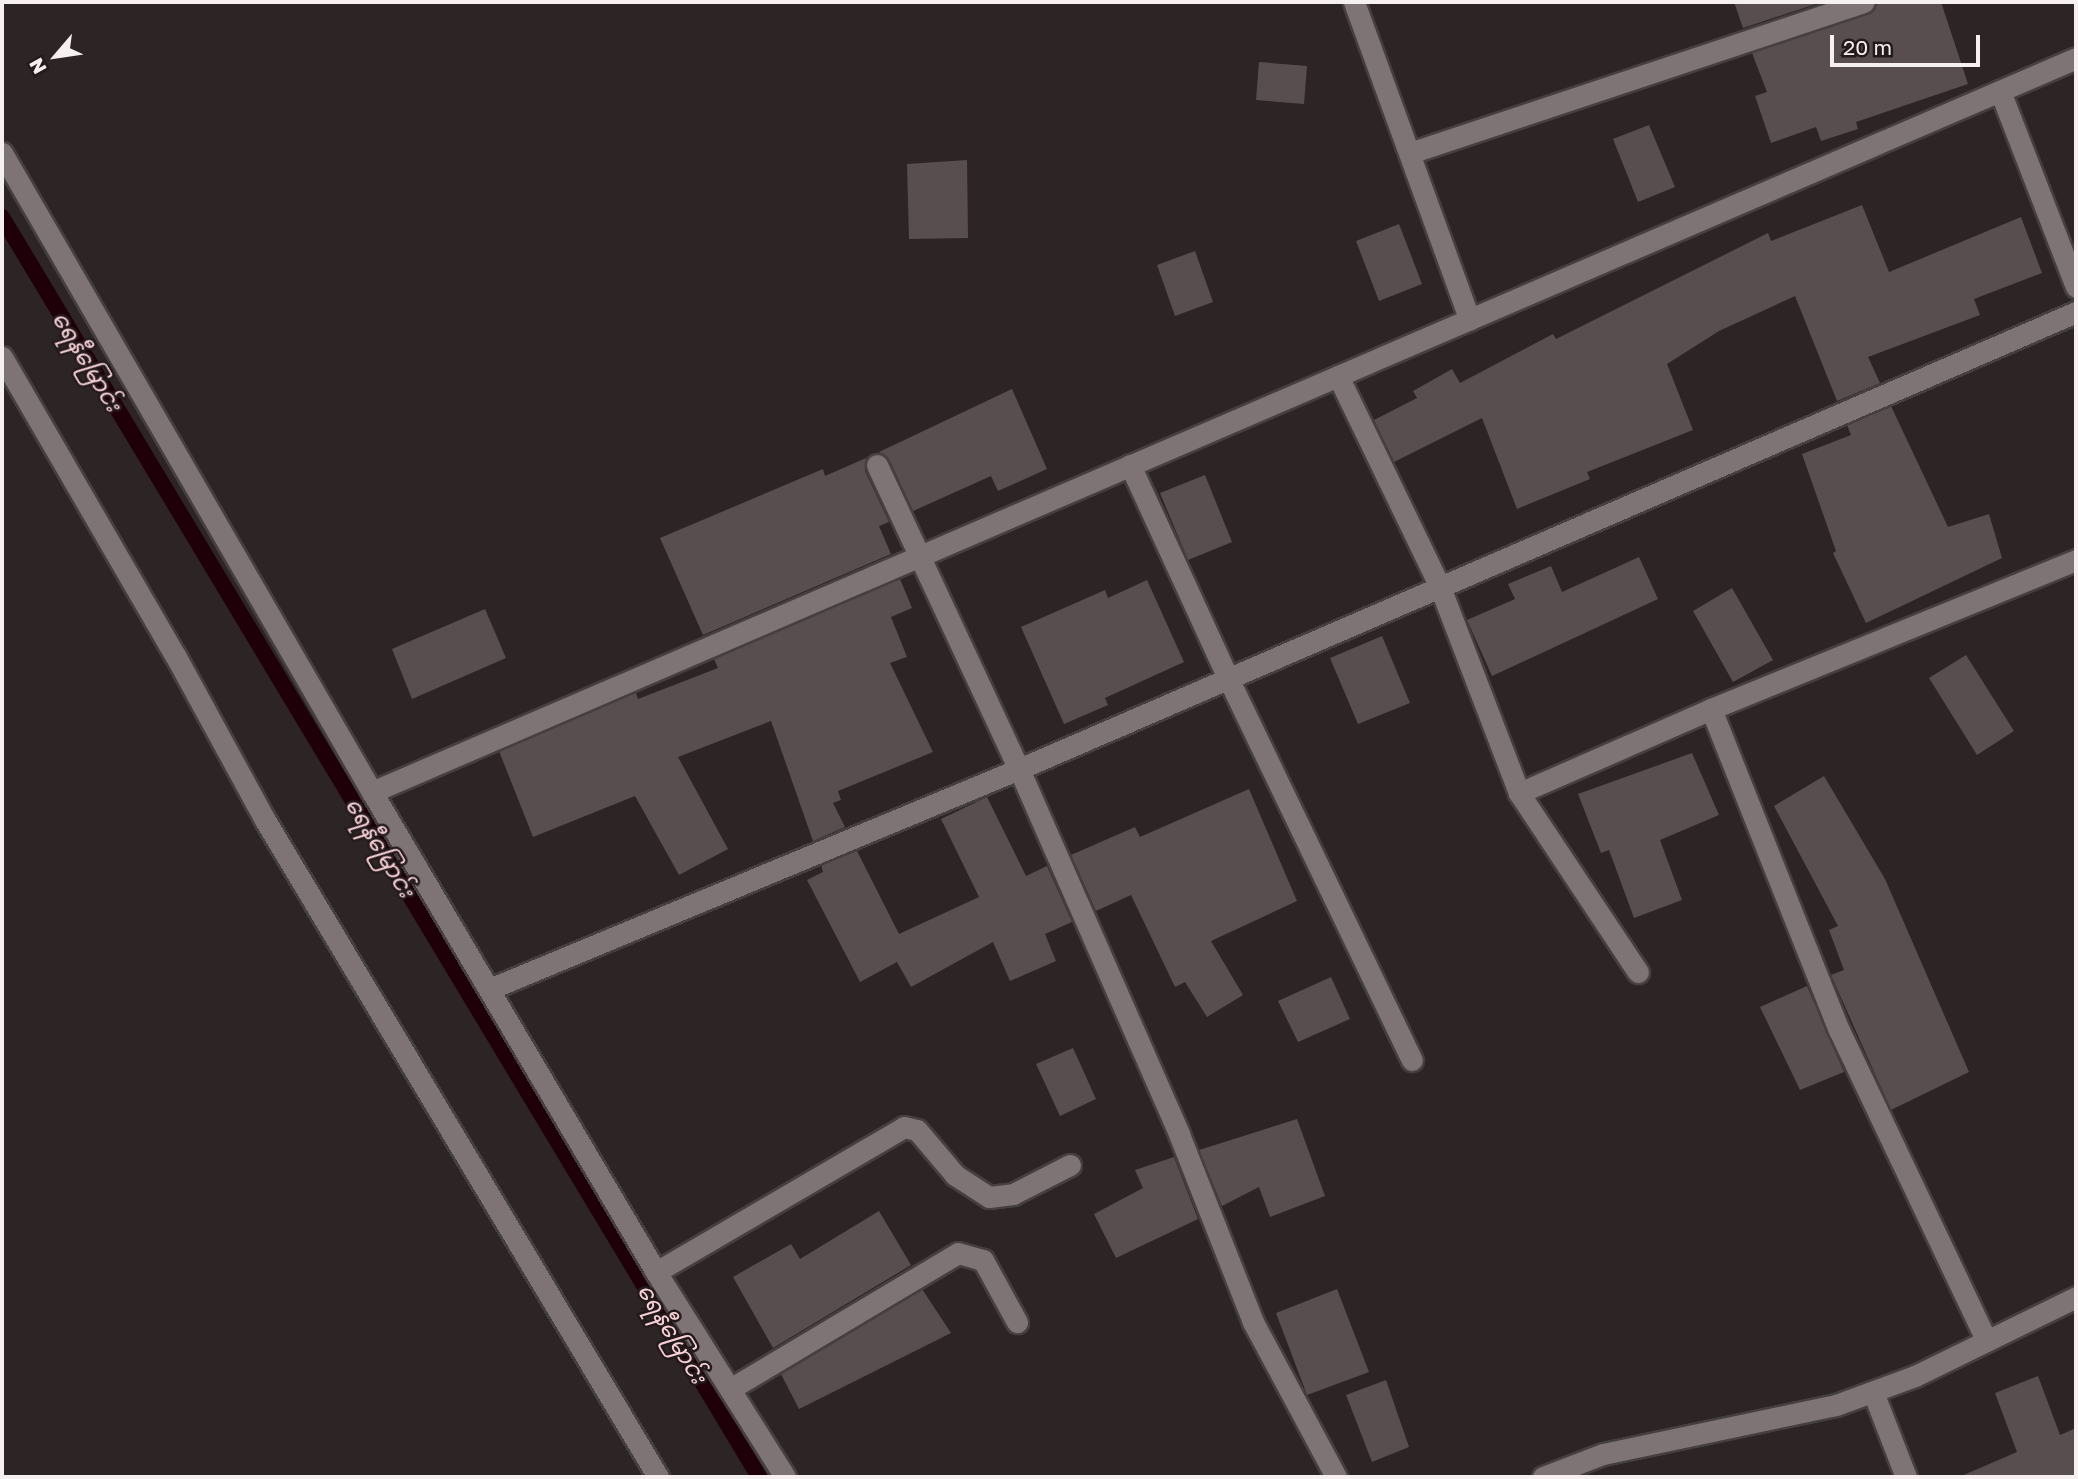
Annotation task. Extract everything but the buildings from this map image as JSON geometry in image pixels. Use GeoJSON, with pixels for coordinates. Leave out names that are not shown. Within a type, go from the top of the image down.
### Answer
{"type":"FeatureCollection","features":[{"type":"Feature","properties":{"kind":"street"},"geometry":{"type":"LineString","coordinates":[[1354,2],[1470,320]]}},
{"type":"Feature","properties":{"kind":"street"},"geometry":{"type":"LineString","coordinates":[[1410,153],[1863,2]]}},
{"type":"Feature","properties":{"kind":"street"},"geometry":{"type":"LineString","coordinates":[[372,792],[2076,58]]}},
{"type":"Feature","properties":{"kind":"street"},"geometry":{"type":"LineString","coordinates":[[2000,91],[2076,287]]}},
{"type":"Feature","properties":{"kind":"street"},"geometry":{"type":"LineString","coordinates":[[2,153],[372,792],[492,988],[656,1272],[785,1477]]}},
{"type":"Feature","properties":{"kind":"street"},"geometry":{"type":"LineString","coordinates":[[492,988],[1019,769],[2076,312]]}},
{"type":"Feature","properties":{"kind":"street"},"geometry":{"type":"LineString","coordinates":[[2,357],[175,655],[265,820],[658,1477]]}},
{"type":"Feature","properties":{"kind":"street"},"geometry":{"type":"LineString","coordinates":[[1338,376],[1440,587],[1519,793],[1638,972]]}},
{"type":"Feature","properties":{"kind":"street"},"geometry":{"type":"LineString","coordinates":[[877,465],[1019,769],[1179,1134],[1253,1322],[1336,1477]]}},
{"type":"Feature","properties":{"kind":"street"},"geometry":{"type":"LineString","coordinates":[[1130,465],[1228,678],[1412,1060]]}},
{"type":"Feature","properties":{"kind":"street"},"geometry":{"type":"LineString","coordinates":[[1519,793],[1711,709],[2076,560]]}},
{"type":"Feature","properties":{"kind":"street"},"geometry":{"type":"LineString","coordinates":[[1711,709],[1839,1030],[1987,1341]]}},
{"type":"Feature","properties":{"kind":"street"},"geometry":{"type":"LineString","coordinates":[[656,1272],[904,1127],[917,1130],[955,1175],[989,1197],[1013,1194],[1070,1164]]}},
{"type":"Feature","properties":{"kind":"street"},"geometry":{"type":"LineString","coordinates":[[730,1390],[958,1253],[983,1260],[1017,1322]]}},
{"type":"Feature","properties":{"kind":"street"},"geometry":{"type":"LineString","coordinates":[[1542,1477],[1603,1454],[1836,1405],[1873,1392],[2076,1298]]}},
{"type":"Feature","properties":{"kind":"street"},"geometry":{"type":"LineString","coordinates":[[1873,1392],[1906,1477]]}},
{"type":"Feature","properties":{"kind":"waterway","name":"ရေနီမြောင်း"},"geometry":{"type":"LineString","coordinates":[[2,217],[759,1477]]}}]}
